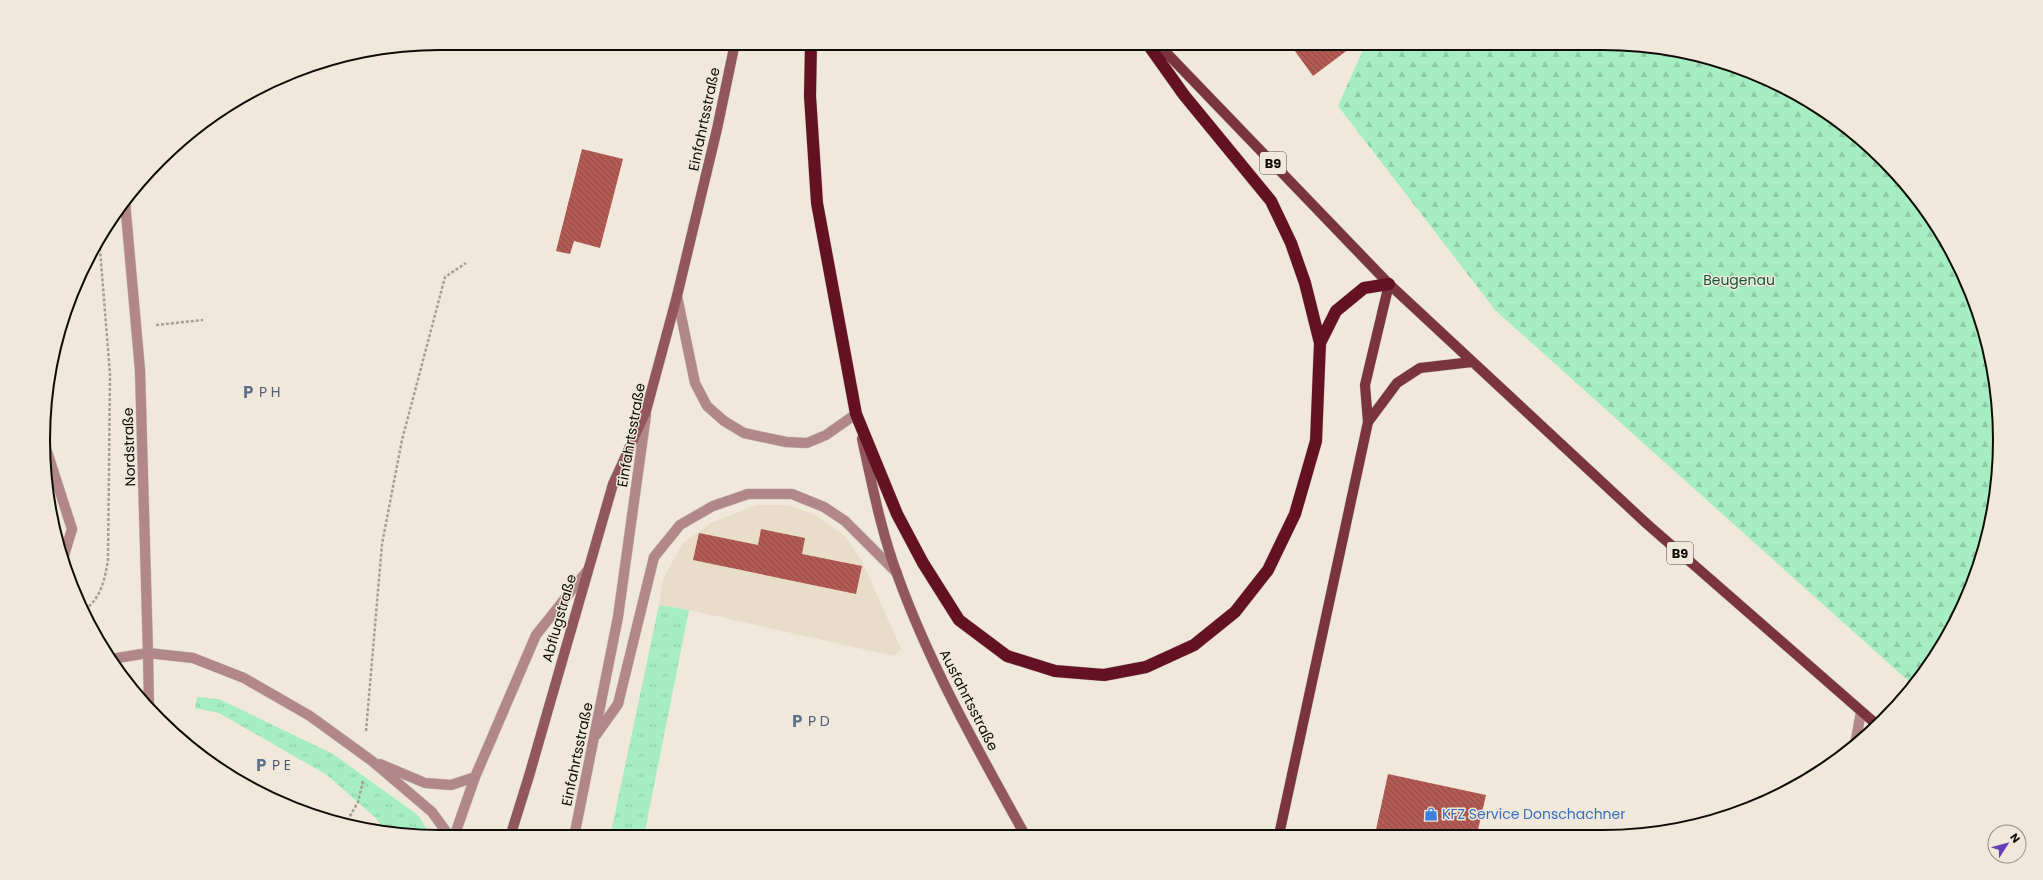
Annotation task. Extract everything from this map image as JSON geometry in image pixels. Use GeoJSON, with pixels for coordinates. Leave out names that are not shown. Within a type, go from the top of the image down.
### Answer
{"type":"FeatureCollection","features":[{"type":"Feature","properties":{"kind":"highway"},"geometry":{"type":"LineString","coordinates":[[811,50],[810,96],[817,203],[856,414],[897,514],[923,563],[959,620],[1007,656],[1055,671],[1104,675],[1146,667],[1194,645],[1235,612],[1268,570],[1295,514],[1316,441],[1320,343],[1305,283],[1291,243],[1271,201],[1184,95],[1152,50]]}},
{"type":"Feature","properties":{"kind":"highway"},"geometry":{"type":"LineString","coordinates":[[1320,343],[1336,311],[1364,288],[1389,284]]}},
{"type":"Feature","properties":{"kind":"main road","name":"B9"},"geometry":{"type":"LineString","coordinates":[[1164,50],[1389,284],[1647,524],[1873,721]]}},
{"type":"Feature","properties":{"kind":"main road"},"geometry":{"type":"LineString","coordinates":[[1280,830],[1368,422],[1365,385],[1389,284]]}},
{"type":"Feature","properties":{"kind":"main road"},"geometry":{"type":"LineString","coordinates":[[1368,422],[1397,383],[1420,368],[1472,362]]}},
{"type":"Feature","properties":{"kind":"street","name":"Einfahrtsstraße"},"geometry":{"type":"LineString","coordinates":[[576,830],[596,736],[618,617],[646,411],[677,296],[717,128],[733,50]]}},
{"type":"Feature","properties":{"kind":"street","name":"Nordstraße"},"geometry":{"type":"LineString","coordinates":[[125,211],[140,370],[149,699]]}},
{"type":"Feature","properties":{"kind":"street"},"geometry":{"type":"LineString","coordinates":[[677,296],[695,383],[707,406],[724,421],[744,433],[786,442],[807,443],[826,435],[856,414]]}},
{"type":"Feature","properties":{"kind":"street","name":"Abflugstraße"},"geometry":{"type":"LineString","coordinates":[[512,830],[530,776],[587,571],[613,484],[646,411]]}},
{"type":"Feature","properties":{"kind":"street","name":"Ausfahrtsstraße"},"geometry":{"type":"LineString","coordinates":[[856,414],[880,518],[897,573],[923,639],[966,728],[1023,830]]}},
{"type":"Feature","properties":{"kind":"street"},"geometry":{"type":"LineString","coordinates":[[51,464],[72,529],[66,550]]}},
{"type":"Feature","properties":{"kind":"street"},"geometry":{"type":"LineString","coordinates":[[596,736],[618,704],[654,557],[680,525],[713,506],[748,494],[792,494],[824,507],[846,521],[897,573]]}},
{"type":"Feature","properties":{"kind":"street"},"geometry":{"type":"LineString","coordinates":[[456,830],[475,777],[536,635],[587,571]]}},
{"type":"Feature","properties":{"kind":"street"},"geometry":{"type":"LineString","coordinates":[[117,658],[148,653],[193,658],[244,678],[310,716],[370,759],[432,812],[445,830]]}},
{"type":"Feature","properties":{"kind":"street"},"geometry":{"type":"LineString","coordinates":[[1857,735],[1862,712]]}},
{"type":"Feature","properties":{"kind":"street"},"geometry":{"type":"LineString","coordinates":[[370,759],[425,783],[451,785],[475,777]]}},
{"type":"Feature","properties":{"kind":"path"},"geometry":{"type":"LineString","coordinates":[[88,608],[105,581],[108,560],[110,374],[100,249]]}},
{"type":"Feature","properties":{"kind":"path"},"geometry":{"type":"LineString","coordinates":[[348,819],[358,802],[370,759],[366,722],[382,544],[402,440],[445,277],[466,263]]}},
{"type":"Feature","properties":{"kind":"shaded area"},"geometry":{"type":"Polygon","coordinates":[[[757,505],[788,505],[815,515],[844,535],[862,561],[901,649],[894,656],[689,610],[659,605],[663,579],[683,543],[711,523],[757,505]]]}},
{"type":"Feature","properties":{"kind":"green space","name":"Beugenau"},"geometry":{"type":"Polygon","coordinates":[[[1363,50],[1603,50],[1654,53],[1704,63],[1775,90],[1820,116],[1879,164],[1927,223],[1953,268],[1980,339],[1990,389],[1992,414],[1993,440],[1990,491],[1980,541],[1953,612],[1927,657],[1909,681],[1496,311],[1338,106],[1363,50]]]}},
{"type":"Feature","properties":{"kind":"green space"},"geometry":{"type":"Polygon","coordinates":[[[659,605],[689,610],[645,830],[611,830],[659,605]]]}},
{"type":"Feature","properties":{"kind":"green space"},"geometry":{"type":"Polygon","coordinates":[[[197,697],[219,699],[333,754],[415,813],[421,819],[427,829],[381,826],[376,818],[327,775],[219,713],[195,708],[197,697]]]}},
{"type":"Feature","properties":{"kind":"building"},"geometry":{"type":"Polygon","coordinates":[[[1294,50],[1348,50],[1313,76],[1294,50]]]}},
{"type":"Feature","properties":{"kind":"building"},"geometry":{"type":"Polygon","coordinates":[[[582,149],[623,159],[600,248],[574,241],[570,254],[556,251],[582,149]]]}},
{"type":"Feature","properties":{"kind":"building"},"geometry":{"type":"Polygon","coordinates":[[[761,529],[805,538],[802,554],[862,566],[856,594],[693,560],[699,533],[758,545],[761,529]]]}},
{"type":"Feature","properties":{"kind":"building","name":"KFZ Service Donschachner"},"geometry":{"type":"Polygon","coordinates":[[[1388,774],[1486,795],[1478,830],[1376,830],[1388,774]]]}},
{"type":"Feature","properties":{"kind":"place","name":"P H"},"geometry":{"type":"Point","coordinates":[248,392]}},
{"type":"Feature","properties":{"kind":"place","name":"P D"},"geometry":{"type":"Point","coordinates":[797,721]}},
{"type":"Feature","properties":{"kind":"place","name":"P E"},"geometry":{"type":"Point","coordinates":[261,765]}},
{"type":"Feature","properties":{"kind":"place","name":"KFZ Service Donschachner"},"geometry":{"type":"Point","coordinates":[1431,814]}}]}
